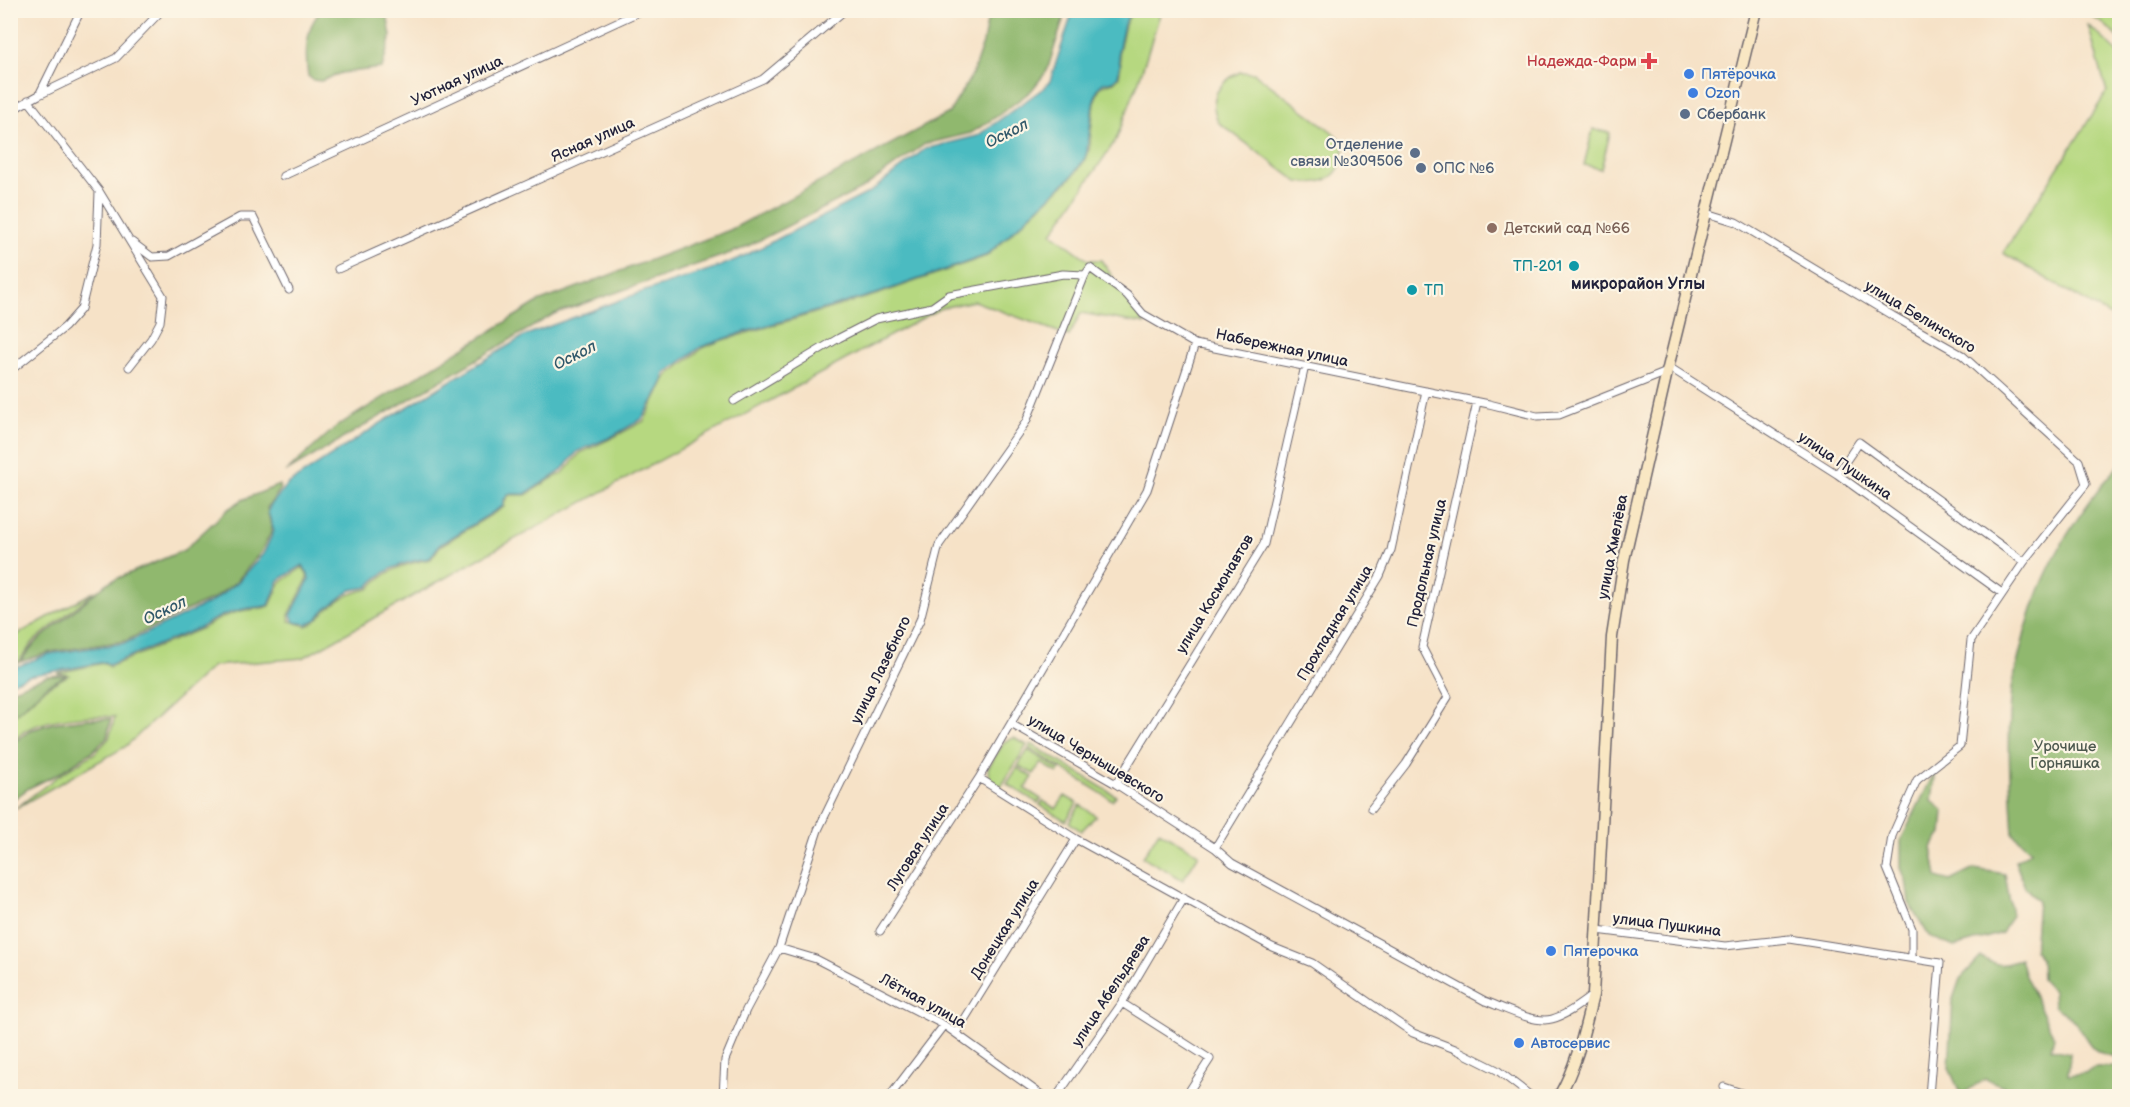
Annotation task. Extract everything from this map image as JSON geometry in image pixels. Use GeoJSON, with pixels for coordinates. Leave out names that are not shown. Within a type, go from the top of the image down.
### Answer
{"type":"FeatureCollection","features":[{"type":"Feature","properties":{"kind":"main road","name":"улица Хмелёва"},"geometry":{"type":"LineString","coordinates":[[1559,1096],[1581,1046],[1593,995],[1612,637],[1624,560],[1756,10]]}},
{"type":"Feature","properties":{"kind":"street"},"geometry":{"type":"LineString","coordinates":[[39,95],[81,10]]}},
{"type":"Feature","properties":{"kind":"street"},"geometry":{"type":"LineString","coordinates":[[10,111],[116,58],[162,10]]}},
{"type":"Feature","properties":{"kind":"street","name":"Уютная улица"},"geometry":{"type":"LineString","coordinates":[[283,176],[643,10]]}},
{"type":"Feature","properties":{"kind":"street","name":"Ясная улица"},"geometry":{"type":"LineString","coordinates":[[338,269],[763,79],[845,10]]}},
{"type":"Feature","properties":{"kind":"street"},"geometry":{"type":"LineString","coordinates":[[28,100],[99,191],[163,296],[160,322],[152,339],[129,366]]}},
{"type":"Feature","properties":{"kind":"street"},"geometry":{"type":"LineString","coordinates":[[10,371],[65,327],[81,309],[97,244],[99,191]]}},
{"type":"Feature","properties":{"kind":"street","name":"улица Белинского"},"geometry":{"type":"LineString","coordinates":[[1707,213],[1737,222],[1962,355],[2079,461],[2086,484],[2025,562]]}},
{"type":"Feature","properties":{"kind":"street"},"geometry":{"type":"LineString","coordinates":[[130,241],[152,256],[169,256],[240,217],[253,218],[288,290]]}},
{"type":"Feature","properties":{"kind":"street","name":"улица Лазебного"},"geometry":{"type":"LineString","coordinates":[[723,1096],[725,1060],[746,1010],[779,948],[818,830],[920,620],[939,545],[1026,422],[1084,275],[1090,268],[1127,295],[1143,314],[1195,344]]}},
{"type":"Feature","properties":{"kind":"street"},"geometry":{"type":"LineString","coordinates":[[734,402],[839,338],[876,319],[932,307],[949,295],[1063,274],[1084,275]]}},
{"type":"Feature","properties":{"kind":"street","name":"Набережная улица"},"geometry":{"type":"LineString","coordinates":[[1011,724],[1147,490],[1195,344],[1537,416],[1559,415],[1668,370]]}},
{"type":"Feature","properties":{"kind":"street","name":"улица Космонавтов"},"geometry":{"type":"LineString","coordinates":[[1116,784],[1264,543],[1305,366]]}},
{"type":"Feature","properties":{"kind":"street","name":"улица Пушкина"},"geometry":{"type":"LineString","coordinates":[[1668,370],[1836,474],[2002,593]]}},
{"type":"Feature","properties":{"kind":"street","name":"Прохладная улица"},"geometry":{"type":"LineString","coordinates":[[1215,848],[1380,576],[1391,550],[1426,391]]}},
{"type":"Feature","properties":{"kind":"street","name":"Продольная улица"},"geometry":{"type":"LineString","coordinates":[[1371,808],[1406,764],[1448,697],[1422,647],[1477,402]]}},
{"type":"Feature","properties":{"kind":"street"},"geometry":{"type":"LineString","coordinates":[[1836,474],[1859,442],[2025,562],[1971,640],[1960,746],[1917,780],[1892,836],[1887,868],[1912,929],[1912,958]]}},
{"type":"Feature","properties":{"kind":"street","name":"улица Чернышевского"},"geometry":{"type":"LineString","coordinates":[[979,778],[1011,724],[1116,784],[1215,848],[1232,863],[1485,1001],[1526,1017],[1551,1020],[1593,995]]}},
{"type":"Feature","properties":{"kind":"street"},"geometry":{"type":"LineString","coordinates":[[979,778],[1076,839],[1272,947],[1312,963],[1413,1033],[1455,1049],[1497,1070],[1531,1096]]}},
{"type":"Feature","properties":{"kind":"street","name":"Луговая улица"},"geometry":{"type":"LineString","coordinates":[[880,932],[979,778]]}},
{"type":"Feature","properties":{"kind":"street","name":"Донецкая улица"},"geometry":{"type":"LineString","coordinates":[[956,1034],[1076,839]]}},
{"type":"Feature","properties":{"kind":"street","name":"улица Абельдяева"},"geometry":{"type":"LineString","coordinates":[[1057,1096],[1122,1003],[1184,898]]}},
{"type":"Feature","properties":{"kind":"street","name":"улица Пушкина"},"geometry":{"type":"LineString","coordinates":[[1597,930],[1725,946],[1789,939],[1941,963],[1929,1096]]}},
{"type":"Feature","properties":{"kind":"street","name":"Лётная улица"},"geometry":{"type":"LineString","coordinates":[[779,948],[816,959],[944,1025],[1043,1096]]}},
{"type":"Feature","properties":{"kind":"street"},"geometry":{"type":"LineString","coordinates":[[1122,1003],[1210,1059],[1186,1096]]}},
{"type":"Feature","properties":{"kind":"street"},"geometry":{"type":"LineString","coordinates":[[890,1096],[944,1025]]}},
{"type":"Feature","properties":{"kind":"street"},"geometry":{"type":"LineString","coordinates":[[1724,1087],[1750,1096]]}},
{"type":"Feature","properties":{"kind":"green space"},"geometry":{"type":"Polygon","coordinates":[[[321,11],[383,11],[387,14],[391,36],[382,68],[341,73],[321,81],[313,80],[308,76],[307,42],[312,25],[321,11]]]}},
{"type":"Feature","properties":{"kind":"green space"},"geometry":{"type":"Polygon","coordinates":[[[989,11],[1066,11],[1047,71],[1031,91],[996,117],[971,133],[925,144],[863,188],[742,249],[554,314],[286,472],[337,426],[538,302],[730,230],[949,113],[972,75],[983,43],[989,11]]]}},
{"type":"Feature","properties":{"kind":"green space"},"geometry":{"type":"Polygon","coordinates":[[[1132,11],[1161,11],[1139,80],[1116,140],[1052,233],[1088,260],[1101,260],[1145,324],[1081,313],[1069,336],[974,301],[941,308],[491,552],[303,658],[213,666],[125,747],[16,808],[58,776],[95,753],[109,738],[115,717],[95,716],[61,719],[40,724],[27,729],[11,742],[10,719],[47,687],[69,675],[57,673],[104,663],[109,667],[203,628],[230,614],[270,606],[280,583],[303,567],[307,580],[289,615],[290,621],[309,625],[341,600],[356,592],[369,589],[389,572],[405,565],[431,559],[440,546],[504,507],[509,495],[526,495],[562,474],[580,453],[644,421],[667,376],[703,348],[879,294],[987,256],[1074,175],[1086,159],[1089,151],[1094,104],[1099,89],[1119,77],[1121,65],[1119,51],[1125,25],[1132,11]]]}},
{"type":"Feature","properties":{"kind":"green space"},"geometry":{"type":"Polygon","coordinates":[[[2083,11],[2119,11],[2119,38],[2104,24],[2083,11]]]}},
{"type":"Feature","properties":{"kind":"green space"},"geometry":{"type":"Polygon","coordinates":[[[2088,25],[2119,53],[2119,321],[2003,253],[2107,92],[2088,25]]]}},
{"type":"Feature","properties":{"kind":"green space"},"geometry":{"type":"Polygon","coordinates":[[[1240,72],[1254,73],[1344,143],[1341,163],[1332,176],[1318,182],[1298,182],[1218,122],[1214,106],[1217,92],[1226,81],[1240,72]]]}},
{"type":"Feature","properties":{"kind":"green space"},"geometry":{"type":"Polygon","coordinates":[[[1593,129],[1610,133],[1601,169],[1584,165],[1593,129]]]}},
{"type":"Feature","properties":{"kind":"green space","name":"Урочище Горняшка"},"geometry":{"type":"Polygon","coordinates":[[[2119,465],[2119,1057],[2100,1052],[2089,1043],[2077,1024],[2054,1006],[2053,991],[2042,979],[2041,958],[2034,950],[2038,901],[2025,887],[2015,861],[2031,851],[2013,834],[2009,742],[2013,684],[2035,600],[2071,529],[2119,465]]]}},
{"type":"Feature","properties":{"kind":"green space"},"geometry":{"type":"Polygon","coordinates":[[[279,485],[280,490],[267,508],[272,531],[261,552],[237,581],[213,599],[126,641],[50,652],[20,662],[34,644],[107,583],[184,550],[228,509],[242,500],[279,485]]]}},
{"type":"Feature","properties":{"kind":"green space"},"geometry":{"type":"Polygon","coordinates":[[[95,591],[33,642],[17,664],[11,667],[11,638],[95,591]]]}},
{"type":"Feature","properties":{"kind":"green space"},"geometry":{"type":"Polygon","coordinates":[[[67,675],[46,686],[11,718],[11,690],[47,676],[67,675]]]}},
{"type":"Feature","properties":{"kind":"green space"},"geometry":{"type":"Polygon","coordinates":[[[111,719],[107,737],[93,751],[11,801],[11,744],[31,730],[53,723],[111,719]]]}},
{"type":"Feature","properties":{"kind":"green space"},"geometry":{"type":"Polygon","coordinates":[[[1014,738],[1027,745],[1001,787],[989,779],[988,768],[1005,741],[1014,738]]]}},
{"type":"Feature","properties":{"kind":"green space"},"geometry":{"type":"Polygon","coordinates":[[[1031,744],[1116,796],[1112,800],[1029,748],[1031,744]]]}},
{"type":"Feature","properties":{"kind":"green space"},"geometry":{"type":"Polygon","coordinates":[[[1028,750],[1060,770],[1058,773],[1041,763],[1034,774],[1018,766],[1028,750]]]}},
{"type":"Feature","properties":{"kind":"green space"},"geometry":{"type":"Polygon","coordinates":[[[1017,768],[1033,777],[1025,789],[1041,799],[1038,803],[1007,784],[1017,768]]]}},
{"type":"Feature","properties":{"kind":"green space"},"geometry":{"type":"Polygon","coordinates":[[[1936,769],[1932,801],[1944,811],[1942,834],[1932,847],[1937,877],[1950,881],[1974,869],[2005,874],[2012,915],[2002,933],[1954,947],[1929,936],[1909,903],[1906,880],[1901,868],[1901,840],[1936,769]]]}},
{"type":"Feature","properties":{"kind":"green space"},"geometry":{"type":"Polygon","coordinates":[[[1065,796],[1077,803],[1066,821],[1040,805],[1043,801],[1056,809],[1065,796]]]}},
{"type":"Feature","properties":{"kind":"green space"},"geometry":{"type":"Polygon","coordinates":[[[1080,805],[1096,816],[1081,831],[1069,822],[1080,805]]]}},
{"type":"Feature","properties":{"kind":"green space"},"geometry":{"type":"Polygon","coordinates":[[[1159,831],[1199,854],[1183,880],[1143,857],[1159,831]]]}},
{"type":"Feature","properties":{"kind":"green space"},"geometry":{"type":"Polygon","coordinates":[[[1981,957],[2000,964],[2020,959],[2025,976],[2054,1037],[2051,1049],[2070,1053],[2068,1075],[2085,1073],[2095,1067],[2119,1067],[2119,1096],[2010,1096],[2004,1086],[1985,1079],[1961,1095],[1949,1068],[1953,999],[1960,979],[1981,957]]]}},
{"type":"Feature","properties":{"kind":"water","name":"Оскол"},"geometry":{"type":"Polygon","coordinates":[[[1073,11],[1131,11],[1124,24],[1118,51],[1120,65],[1118,76],[1098,88],[1093,104],[1085,158],[1073,175],[987,255],[879,293],[701,347],[665,374],[662,385],[642,419],[611,437],[578,451],[560,472],[525,494],[509,494],[503,501],[503,506],[439,545],[430,558],[388,570],[368,587],[351,590],[323,611],[317,619],[307,624],[294,622],[291,615],[309,580],[303,565],[279,580],[269,605],[227,614],[109,665],[105,662],[28,676],[11,683],[11,669],[49,654],[126,643],[213,601],[238,582],[263,554],[274,531],[268,512],[270,506],[288,484],[381,423],[526,335],[746,255],[870,192],[925,149],[977,136],[1050,81],[1073,11]]]}},
{"type":"Feature","properties":{"kind":"place","name":"Надежда-Фарм"},"geometry":{"type":"Point","coordinates":[1649,61]}},
{"type":"Feature","properties":{"kind":"place","name":"Пятёрочка"},"geometry":{"type":"Point","coordinates":[1689,74]}},
{"type":"Feature","properties":{"kind":"place","name":"Ozon"},"geometry":{"type":"Point","coordinates":[1693,93]}},
{"type":"Feature","properties":{"kind":"place","name":"Сбербанк"},"geometry":{"type":"Point","coordinates":[1685,114]}},
{"type":"Feature","properties":{"kind":"place","name":"Отделение связи №309506"},"geometry":{"type":"Point","coordinates":[1415,153]}},
{"type":"Feature","properties":{"kind":"place","name":"ОПС №6"},"geometry":{"type":"Point","coordinates":[1421,168]}},
{"type":"Feature","properties":{"kind":"place","name":"Детский сад №66"},"geometry":{"type":"Point","coordinates":[1492,228]}},
{"type":"Feature","properties":{"kind":"place","name":"ТП-201"},"geometry":{"type":"Point","coordinates":[1574,266]}},
{"type":"Feature","properties":{"kind":"place","name":"ТП"},"geometry":{"type":"Point","coordinates":[1412,290]}},
{"type":"Feature","properties":{"kind":"place","name":"Пятерочка"},"geometry":{"type":"Point","coordinates":[1551,951]}},
{"type":"Feature","properties":{"kind":"place","name":"Автосервис"},"geometry":{"type":"Point","coordinates":[1519,1043]}},
{"type":"Feature","properties":{"kind":"district","name":"микрорайон Углы"},"geometry":{"type":"Point","coordinates":[1638,284]}}]}
